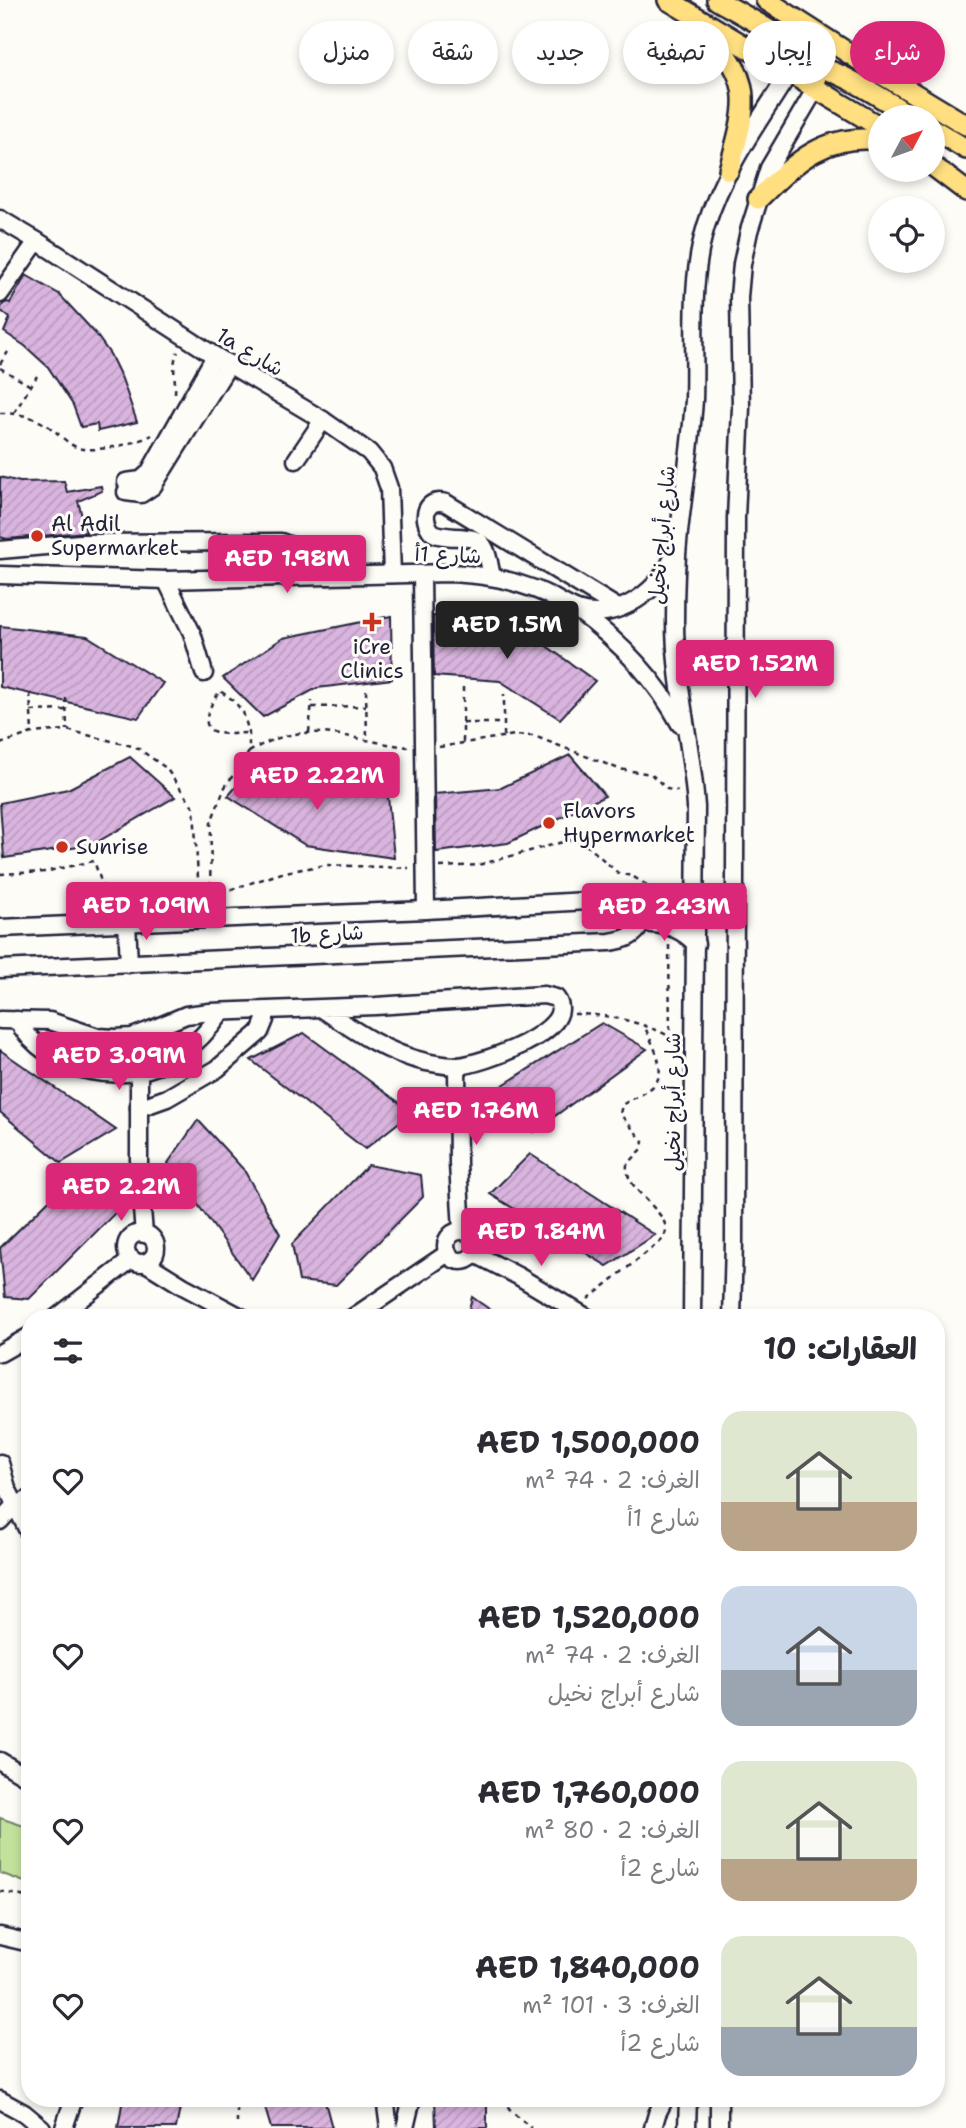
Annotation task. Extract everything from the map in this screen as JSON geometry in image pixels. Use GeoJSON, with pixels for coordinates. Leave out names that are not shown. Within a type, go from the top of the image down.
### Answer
{"type":"FeatureCollection","features":[{"type":"Feature","properties":{"kind":"main road"},"geometry":{"type":"LineString","coordinates":[[668,0],[743,44]]}},
{"type":"Feature","properties":{"kind":"main road"},"geometry":{"type":"LineString","coordinates":[[717,0],[752,21]]}},
{"type":"Feature","properties":{"kind":"main road"},"geometry":{"type":"LineString","coordinates":[[766,0],[966,125]]}},
{"type":"Feature","properties":{"kind":"main road"},"geometry":{"type":"LineString","coordinates":[[690,13],[727,54],[742,88],[741,123],[729,170]]}},
{"type":"Feature","properties":{"kind":"main road"},"geometry":{"type":"LineString","coordinates":[[836,74],[892,105]]}},
{"type":"Feature","properties":{"kind":"main road"},"geometry":{"type":"LineString","coordinates":[[810,84],[868,120]]}},
{"type":"Feature","properties":{"kind":"main road"},"geometry":{"type":"LineString","coordinates":[[815,84],[816,88]]}},
{"type":"Feature","properties":{"kind":"main road"},"geometry":{"type":"LineString","coordinates":[[945,136],[966,149]]}},
{"type":"Feature","properties":{"kind":"main road"},"geometry":{"type":"LineString","coordinates":[[758,199],[790,167],[814,150],[841,141],[868,140]]}},
{"type":"Feature","properties":{"kind":"main road"},"geometry":{"type":"LineString","coordinates":[[945,175],[966,191]]}},
{"type":"Feature","properties":{"kind":"street","name":"شارع أبراج نخيل"},"geometry":{"type":"LineString","coordinates":[[690,1309],[695,789],[676,657],[675,622],[679,533],[693,416],[694,285],[706,226],[716,197],[729,170],[783,84]]}},
{"type":"Feature","properties":{"kind":"street"},"geometry":{"type":"LineString","coordinates":[[732,1309],[736,518],[741,407],[739,298],[744,253],[769,168],[816,88]]}},
{"type":"Feature","properties":{"kind":"street","name":"1a شارع"},"geometry":{"type":"LineString","coordinates":[[0,219],[369,452],[386,478],[390,499],[392,574]]}},
{"type":"Feature","properties":{"kind":"street"},"geometry":{"type":"LineString","coordinates":[[0,294],[37,240]]}},
{"type":"Feature","properties":{"kind":"street"},"geometry":{"type":"LineString","coordinates":[[127,487],[141,494],[153,486],[222,360]]}},
{"type":"Feature","properties":{"kind":"street"},"geometry":{"type":"LineString","coordinates":[[296,460],[323,421]]}},
{"type":"Feature","properties":{"kind":"street"},"geometry":{"type":"LineString","coordinates":[[492,578],[485,549],[476,540],[444,537],[432,532],[426,520],[429,505],[446,503],[618,608]]}},
{"type":"Feature","properties":{"kind":"street","name":"شارع 1أ"},"geometry":{"type":"LineString","coordinates":[[0,575],[166,580],[449,573],[510,581],[544,593],[577,610],[598,611],[618,608],[641,597],[660,580],[673,558],[679,533]]}},
{"type":"Feature","properties":{"kind":"street"},"geometry":{"type":"LineString","coordinates":[[0,550],[80,543],[281,542],[299,549],[327,576]]}},
{"type":"Feature","properties":{"kind":"street"},"geometry":{"type":"LineString","coordinates":[[422,574],[426,911]]}},
{"type":"Feature","properties":{"kind":"street"},"geometry":{"type":"LineString","coordinates":[[166,580],[192,634],[204,673]]}},
{"type":"Feature","properties":{"kind":"street"},"geometry":{"type":"LineString","coordinates":[[577,610],[621,645],[640,665],[673,711],[686,735]]}},
{"type":"Feature","properties":{"kind":"street"},"geometry":{"type":"LineString","coordinates":[[664,921],[681,909],[696,892]]}},
{"type":"Feature","properties":{"kind":"street","name":"1b شارع"},"geometry":{"type":"LineString","coordinates":[[0,928],[426,911],[616,900],[634,906],[641,920],[634,934],[610,942],[0,970]]}},
{"type":"Feature","properties":{"kind":"street"},"geometry":{"type":"LineString","coordinates":[[641,920],[664,921],[695,944]]}},
{"type":"Feature","properties":{"kind":"street"},"geometry":{"type":"LineString","coordinates":[[127,922],[129,964]]}},
{"type":"Feature","properties":{"kind":"street"},"geometry":{"type":"LineString","coordinates":[[8,1020],[50,1021],[98,1037],[115,1038],[132,1037],[186,1015],[544,995],[556,998],[561,1014],[540,1034],[521,1045],[500,1055],[457,1066],[427,1062],[398,1053],[370,1040],[321,1008]]}},
{"type":"Feature","properties":{"kind":"street"},"geometry":{"type":"LineString","coordinates":[[139,1108],[167,1098],[217,1069],[260,1032],[265,1011]]}},
{"type":"Feature","properties":{"kind":"street"},"geometry":{"type":"LineString","coordinates":[[8,1020],[41,1050],[72,1066],[116,1074],[159,1065],[178,1056],[210,1029],[222,1012]]}},
{"type":"Feature","properties":{"kind":"street"},"geometry":{"type":"LineString","coordinates":[[457,1066],[458,1174],[462,1230]]}},
{"type":"Feature","properties":{"kind":"street"},"geometry":{"type":"LineString","coordinates":[[138,1071],[139,1171],[144,1234]]}},
{"type":"Feature","properties":{"kind":"street"},"geometry":{"type":"LineString","coordinates":[[462,1230],[475,1238],[475,1254],[463,1261],[454,1260],[447,1253],[447,1240],[453,1233],[462,1230]]}},
{"type":"Feature","properties":{"kind":"street"},"geometry":{"type":"LineString","coordinates":[[69,1309],[139,1261],[154,1256],[156,1250],[153,1240],[144,1234],[138,1234],[128,1242],[128,1255],[139,1261],[183,1286],[226,1309]]}},
{"type":"Feature","properties":{"kind":"street"},"geometry":{"type":"LineString","coordinates":[[365,1309],[447,1253]]}},
{"type":"Feature","properties":{"kind":"street"},"geometry":{"type":"LineString","coordinates":[[475,1254],[573,1309]]}},
{"type":"Feature","properties":{"kind":"street"},"geometry":{"type":"LineString","coordinates":[[0,1353],[21,1341]]}},
{"type":"Feature","properties":{"kind":"street"},"geometry":{"type":"LineString","coordinates":[[0,1463],[21,1500]]}},
{"type":"Feature","properties":{"kind":"street"},"geometry":{"type":"LineString","coordinates":[[0,1521],[21,1503]]}},
{"type":"Feature","properties":{"kind":"street"},"geometry":{"type":"LineString","coordinates":[[0,1760],[21,1773]]}},
{"type":"Feature","properties":{"kind":"street"},"geometry":{"type":"LineString","coordinates":[[0,1936],[21,1941]]}},
{"type":"Feature","properties":{"kind":"street"},"geometry":{"type":"LineString","coordinates":[[0,2100],[24,2113],[42,2128]]}},
{"type":"Feature","properties":{"kind":"street"},"geometry":{"type":"LineString","coordinates":[[64,2128],[71,2107]]}},
{"type":"Feature","properties":{"kind":"street"},"geometry":{"type":"LineString","coordinates":[[386,2107],[389,2128]]}},
{"type":"Feature","properties":{"kind":"street"},"geometry":{"type":"LineString","coordinates":[[405,2128],[410,2107]]}},
{"type":"Feature","properties":{"kind":"street"},"geometry":{"type":"LineString","coordinates":[[653,2128],[660,2107]]}},
{"type":"Feature","properties":{"kind":"street"},"geometry":{"type":"LineString","coordinates":[[687,2128],[688,2107]]}},
{"type":"Feature","properties":{"kind":"street"},"geometry":{"type":"LineString","coordinates":[[719,2107],[719,2128]]}},
{"type":"Feature","properties":{"kind":"path"},"geometry":{"type":"LineString","coordinates":[[172,403],[176,379],[174,358],[187,337]]}},
{"type":"Feature","properties":{"kind":"path"},"geometry":{"type":"LineString","coordinates":[[8,352],[0,366],[31,386]]}},
{"type":"Feature","properties":{"kind":"path"},"geometry":{"type":"LineString","coordinates":[[14,413],[37,376]]}},
{"type":"Feature","properties":{"kind":"path"},"geometry":{"type":"LineString","coordinates":[[0,413],[14,413],[37,419],[76,447],[86,449],[139,440],[155,433]]}},
{"type":"Feature","properties":{"kind":"path"},"geometry":{"type":"LineString","coordinates":[[463,686],[463,744]]}},
{"type":"Feature","properties":{"kind":"path"},"geometry":{"type":"LineString","coordinates":[[366,690],[367,740]]}},
{"type":"Feature","properties":{"kind":"path"},"geometry":{"type":"LineString","coordinates":[[249,733],[219,733],[211,730],[206,721],[207,713],[220,691],[233,700],[243,712],[249,733],[249,752]]}},
{"type":"Feature","properties":{"kind":"path"},"geometry":{"type":"LineString","coordinates":[[30,693],[32,733]]}},
{"type":"Feature","properties":{"kind":"path"},"geometry":{"type":"LineString","coordinates":[[504,736],[505,694]]}},
{"type":"Feature","properties":{"kind":"path"},"geometry":{"type":"LineString","coordinates":[[66,698],[67,730]]}},
{"type":"Feature","properties":{"kind":"path"},"geometry":{"type":"LineString","coordinates":[[309,732],[312,701]]}},
{"type":"Feature","properties":{"kind":"path"},"geometry":{"type":"LineString","coordinates":[[312,706],[366,706]]}},
{"type":"Feature","properties":{"kind":"path"},"geometry":{"type":"LineString","coordinates":[[31,711],[67,710]]}},
{"type":"Feature","properties":{"kind":"path"},"geometry":{"type":"LineString","coordinates":[[463,723],[504,723]]}},
{"type":"Feature","properties":{"kind":"path"},"geometry":{"type":"LineString","coordinates":[[0,744],[32,733],[67,730],[136,747],[166,768],[194,808],[199,896]]}},
{"type":"Feature","properties":{"kind":"path"},"geometry":{"type":"LineString","coordinates":[[210,896],[211,822],[225,787],[249,752],[286,735],[309,732],[407,747],[424,747],[524,735],[544,739],[619,769],[651,774],[667,789],[695,789]]}},
{"type":"Feature","properties":{"kind":"path"},"geometry":{"type":"LineString","coordinates":[[0,874],[44,872],[94,861],[107,899],[210,896],[285,872],[326,865],[426,868],[478,864],[574,839],[589,847],[618,873],[632,876],[650,887],[664,902],[664,921],[669,943],[670,1036]]}},
{"type":"Feature","properties":{"kind":"path"},"geometry":{"type":"LineString","coordinates":[[561,1014],[589,1014],[644,1025],[694,1050]]}},
{"type":"Feature","properties":{"kind":"path"},"geometry":{"type":"LineString","coordinates":[[586,1309],[661,1241],[666,1233],[665,1223],[628,1178],[627,1166],[642,1149],[643,1141],[620,1114],[622,1105],[652,1087],[659,1078],[660,1066],[644,1025]]}},
{"type":"Feature","properties":{"kind":"path"},"geometry":{"type":"LineString","coordinates":[[0,1891],[21,1896]]}},
{"type":"Feature","properties":{"kind":"path"},"geometry":{"type":"LineString","coordinates":[[237,2107],[237,2128]]}},
{"type":"Feature","properties":{"kind":"path"},"geometry":{"type":"LineString","coordinates":[[508,2107],[531,2128]]}},
{"type":"Feature","properties":{"kind":"green space"},"geometry":{"type":"Polygon","coordinates":[[[0,1818],[21,1825],[21,1881],[0,1873],[0,1818]]]}},
{"type":"Feature","properties":{"kind":"building"},"geometry":{"type":"Polygon","coordinates":[[[26,275],[59,294],[95,333],[110,354],[122,379],[137,422],[98,431],[97,424],[81,427],[73,405],[48,367],[25,346],[4,332],[10,318],[0,310],[3,304],[10,303],[26,275]]]}},
{"type":"Feature","properties":{"kind":"building"},"geometry":{"type":"Polygon","coordinates":[[[0,477],[20,482],[64,481],[67,492],[101,486],[102,491],[78,501],[86,532],[7,539],[0,537],[0,477]]]}},
{"type":"Feature","properties":{"kind":"building"},"geometry":{"type":"Polygon","coordinates":[[[391,616],[392,679],[317,688],[263,717],[223,678],[283,638],[391,616]]]}},
{"type":"Feature","properties":{"kind":"building"},"geometry":{"type":"Polygon","coordinates":[[[433,616],[513,622],[595,681],[560,719],[500,681],[434,676],[433,616]]]}},
{"type":"Feature","properties":{"kind":"building"},"geometry":{"type":"Polygon","coordinates":[[[0,626],[87,636],[163,683],[138,718],[0,687],[0,626]]]}},
{"type":"Feature","properties":{"kind":"building"},"geometry":{"type":"Polygon","coordinates":[[[570,755],[605,796],[508,843],[436,852],[435,794],[501,788],[570,755]]]}},
{"type":"Feature","properties":{"kind":"building"},"geometry":{"type":"Polygon","coordinates":[[[263,756],[318,792],[388,797],[394,858],[305,845],[228,796],[263,756]]]}},
{"type":"Feature","properties":{"kind":"building"},"geometry":{"type":"Polygon","coordinates":[[[130,757],[175,797],[92,845],[4,858],[0,803],[68,789],[130,757]]]}},
{"type":"Feature","properties":{"kind":"building"},"geometry":{"type":"Polygon","coordinates":[[[602,1023],[647,1049],[533,1132],[484,1097],[602,1023]]]}},
{"type":"Feature","properties":{"kind":"building"},"geometry":{"type":"Polygon","coordinates":[[[304,1033],[412,1112],[365,1149],[251,1060],[304,1033]]]}},
{"type":"Feature","properties":{"kind":"building"},"geometry":{"type":"Polygon","coordinates":[[[0,1050],[116,1130],[61,1163],[0,1112],[0,1050]]]}},
{"type":"Feature","properties":{"kind":"building"},"geometry":{"type":"Polygon","coordinates":[[[198,1120],[244,1170],[280,1234],[252,1280],[168,1163],[198,1120]]]}},
{"type":"Feature","properties":{"kind":"building"},"geometry":{"type":"Polygon","coordinates":[[[530,1154],[655,1235],[607,1266],[490,1194],[530,1154]]]}},
{"type":"Feature","properties":{"kind":"building"},"geometry":{"type":"Polygon","coordinates":[[[368,1165],[421,1175],[423,1197],[336,1285],[299,1281],[292,1244],[368,1165]]]}},
{"type":"Feature","properties":{"kind":"building"},"geometry":{"type":"Polygon","coordinates":[[[73,1177],[130,1198],[29,1299],[5,1297],[0,1248],[73,1177]]]}},
{"type":"Feature","properties":{"kind":"building"},"geometry":{"type":"Polygon","coordinates":[[[472,1297],[489,1309],[469,1309],[472,1297]]]}},
{"type":"Feature","properties":{"kind":"building"},"geometry":{"type":"Polygon","coordinates":[[[122,2107],[180,2107],[176,2128],[118,2128],[122,2107]]]}},
{"type":"Feature","properties":{"kind":"building"},"geometry":{"type":"Polygon","coordinates":[[[265,2107],[326,2107],[332,2128],[271,2128],[265,2107]]]}},
{"type":"Feature","properties":{"kind":"building"},"geometry":{"type":"Polygon","coordinates":[[[435,2107],[487,2107],[487,2128],[436,2128],[435,2107]]]}},
{"type":"Feature","properties":{"kind":"place","name":"Al Adil Supermarket"},"geometry":{"type":"Point","coordinates":[37,536]}},
{"type":"Feature","properties":{"kind":"place","name":"iCre Clinics"},"geometry":{"type":"Point","coordinates":[372,622]}},
{"type":"Feature","properties":{"kind":"place","name":"Flavors Hypermarket"},"geometry":{"type":"Point","coordinates":[549,823]}},
{"type":"Feature","properties":{"kind":"place","name":"Sunrise"},"geometry":{"type":"Point","coordinates":[62,847]}}]}
